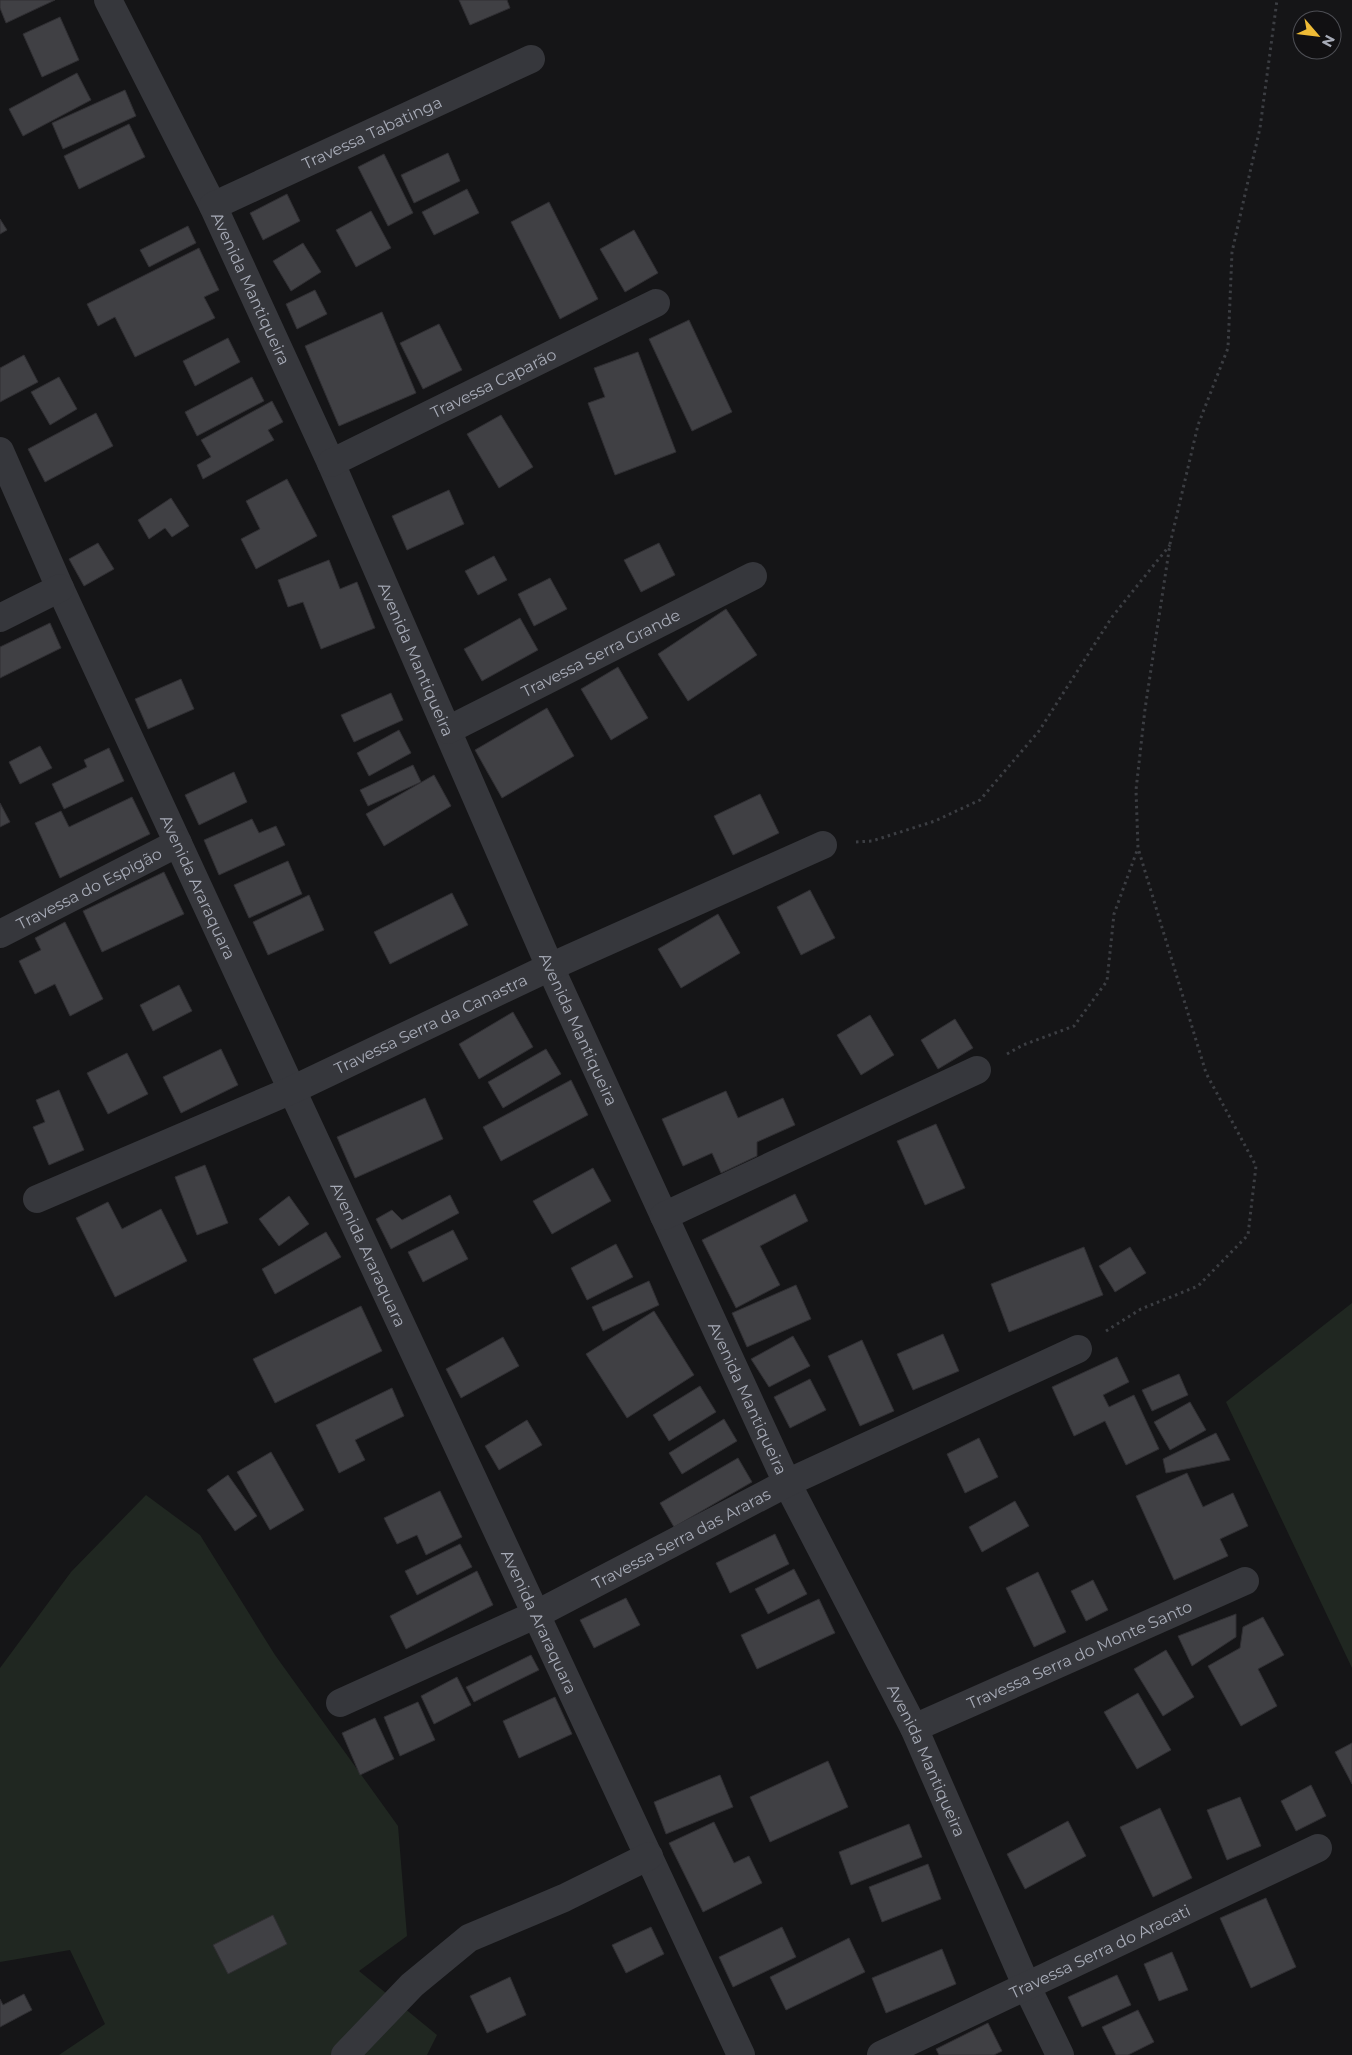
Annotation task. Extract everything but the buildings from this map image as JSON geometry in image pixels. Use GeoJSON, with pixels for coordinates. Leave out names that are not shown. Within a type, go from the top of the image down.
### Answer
{"type":"FeatureCollection","features":[{"type":"Feature","properties":{"kind":"street","name":"Avenida Mantiqueira"},"geometry":{"type":"LineString","coordinates":[[108,0],[213,206],[331,463],[550,967],[664,1216],[787,1483],[914,1728],[1027,1987],[1060,2055]]}},
{"type":"Feature","properties":{"kind":"street","name":"Travessa Tabatinga"},"geometry":{"type":"LineString","coordinates":[[213,206],[531,59]]}},
{"type":"Feature","properties":{"kind":"street","name":"Travessa Caparão"},"geometry":{"type":"LineString","coordinates":[[331,463],[656,303]]}},
{"type":"Feature","properties":{"kind":"street","name":"Avenida Araraquara"},"geometry":{"type":"LineString","coordinates":[[0,451],[60,588],[741,2055]]}},
{"type":"Feature","properties":{"kind":"street","name":"Travessa Serra Grande"},"geometry":{"type":"LineString","coordinates":[[448,730],[753,576]]}},
{"type":"Feature","properties":{"kind":"street"},"geometry":{"type":"LineString","coordinates":[[0,618],[60,588]]}},
{"type":"Feature","properties":{"kind":"street","name":"Travessa do Espigão"},"geometry":{"type":"LineString","coordinates":[[0,934],[178,843]]}},
{"type":"Feature","properties":{"kind":"street","name":"Travessa Serra da Canastra"},"geometry":{"type":"LineString","coordinates":[[37,1199],[292,1090],[550,967],[823,845]]}},
{"type":"Feature","properties":{"kind":"street"},"geometry":{"type":"LineString","coordinates":[[664,1216],[978,1070]]}},
{"type":"Feature","properties":{"kind":"street","name":"Travessa Serra das Araras"},"geometry":{"type":"LineString","coordinates":[[340,1703],[537,1614],[787,1483],[1078,1349]]}},
{"type":"Feature","properties":{"kind":"street","name":"Travessa Serra do Monte Santo"},"geometry":{"type":"LineString","coordinates":[[914,1728],[1245,1580]]}},
{"type":"Feature","properties":{"kind":"street","name":"Travessa Serra do Aracati"},"geometry":{"type":"LineString","coordinates":[[881,2055],[1318,1848]]}},
{"type":"Feature","properties":{"kind":"street"},"geometry":{"type":"LineString","coordinates":[[345,2055],[412,1985],[469,1938],[564,1898],[649,1856]]}},
{"type":"Feature","properties":{"kind":"path"},"geometry":{"type":"LineString","coordinates":[[1078,1349],[1141,1309],[1198,1286],[1248,1235],[1250,1225],[1256,1166],[1206,1073],[1138,848],[1136,790],[1145,709],[1170,544],[1198,425],[1228,348],[1232,252],[1260,128],[1277,0]]}},
{"type":"Feature","properties":{"kind":"path"},"geometry":{"type":"LineString","coordinates":[[823,845],[872,841],[935,821],[980,800],[1039,731],[1112,617],[1170,544]]}},
{"type":"Feature","properties":{"kind":"path"},"geometry":{"type":"LineString","coordinates":[[978,1070],[1023,1045],[1074,1026],[1107,981],[1114,914],[1138,848]]}},
{"type":"Feature","properties":{"kind":"shaded area"},"geometry":{"type":"Polygon","coordinates":[[[1352,1303],[1352,1668],[1226,1402],[1352,1303]]]}},
{"type":"Feature","properties":{"kind":"shaded area"},"geometry":{"type":"Polygon","coordinates":[[[146,1495],[200,1535],[275,1655],[398,1826],[407,1936],[359,1971],[437,2035],[427,2055],[59,2055],[105,2024],[70,1950],[0,1962],[0,1668],[71,1572],[146,1495]]]}}]}
